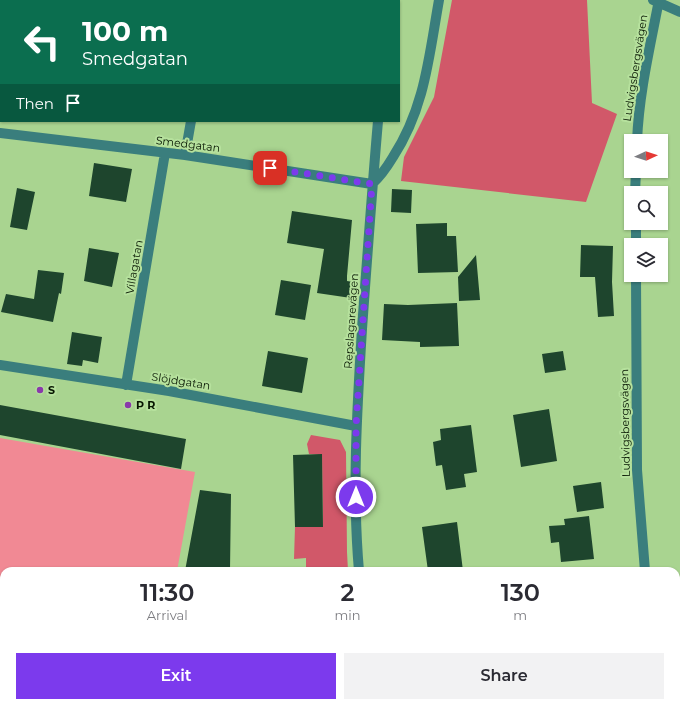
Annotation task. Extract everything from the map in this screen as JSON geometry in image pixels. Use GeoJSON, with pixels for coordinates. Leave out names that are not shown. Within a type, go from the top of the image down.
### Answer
{"type":"FeatureCollection","features":[{"type":"Feature","properties":{"kind":"street"},"geometry":{"type":"LineString","coordinates":[[372,184],[383,173],[404,140],[416,114],[423,90],[439,0]]}},
{"type":"Feature","properties":{"kind":"street"},"geometry":{"type":"LineString","coordinates":[[657,1],[680,12]]}},
{"type":"Feature","properties":{"kind":"street","name":"Ludvigsbergsvägen"},"geometry":{"type":"LineString","coordinates":[[637,134],[638,117],[645,69],[657,1]]}},
{"type":"Feature","properties":{"kind":"street"},"geometry":{"type":"LineString","coordinates":[[185,155],[191,122]]}},
{"type":"Feature","properties":{"kind":"street","name":"Repslagarevägen"},"geometry":{"type":"LineString","coordinates":[[359,567],[356,540],[356,426],[372,184],[378,122]]}},
{"type":"Feature","properties":{"kind":"street","name":"Smedgatan"},"geometry":{"type":"LineString","coordinates":[[0,133],[166,154],[185,155],[372,184]]}},
{"type":"Feature","properties":{"kind":"street","name":"Villagatan"},"geometry":{"type":"LineString","coordinates":[[126,385],[166,154]]}},
{"type":"Feature","properties":{"kind":"street","name":"Ludvigsbergsvägen"},"geometry":{"type":"LineString","coordinates":[[636,282],[638,470],[645,567]]}},
{"type":"Feature","properties":{"kind":"street","name":"Slöjdgatan"},"geometry":{"type":"LineString","coordinates":[[0,365],[170,391],[356,426]]}},
{"type":"Feature","properties":{"kind":"shaded area"},"geometry":{"type":"Polygon","coordinates":[[[452,0],[587,0],[592,103],[617,114],[586,202],[401,181],[404,157],[434,97],[452,0]]]}},
{"type":"Feature","properties":{"kind":"shaded area"},"geometry":{"type":"Polygon","coordinates":[[[311,435],[340,440],[346,452],[348,567],[306,567],[306,558],[294,559],[295,527],[323,526],[322,455],[309,454],[307,444],[311,435]]]}},
{"type":"Feature","properties":{"kind":"shaded area"},"geometry":{"type":"Polygon","coordinates":[[[0,438],[195,472],[178,567],[0,567],[0,438]]]}},
{"type":"Feature","properties":{"kind":"building"},"geometry":{"type":"Polygon","coordinates":[[[94,163],[132,169],[126,202],[89,196],[94,163]]]}},
{"type":"Feature","properties":{"kind":"building"},"geometry":{"type":"Polygon","coordinates":[[[17,188],[35,192],[27,230],[10,227],[17,188]]]}},
{"type":"Feature","properties":{"kind":"building"},"geometry":{"type":"Polygon","coordinates":[[[392,189],[412,190],[411,213],[391,212],[392,189]]]}},
{"type":"Feature","properties":{"kind":"building"},"geometry":{"type":"Polygon","coordinates":[[[292,211],[352,220],[347,276],[347,281],[353,282],[351,298],[317,293],[324,249],[287,243],[292,211]]]}},
{"type":"Feature","properties":{"kind":"building"},"geometry":{"type":"Polygon","coordinates":[[[447,223],[447,236],[456,236],[458,272],[418,273],[416,224],[447,223]]]}},
{"type":"Feature","properties":{"kind":"building"},"geometry":{"type":"Polygon","coordinates":[[[581,245],[613,246],[612,282],[614,316],[598,317],[595,277],[580,277],[581,245]]]}},
{"type":"Feature","properties":{"kind":"building"},"geometry":{"type":"Polygon","coordinates":[[[89,248],[119,253],[112,287],[84,281],[89,248]]]}},
{"type":"Feature","properties":{"kind":"building"},"geometry":{"type":"Polygon","coordinates":[[[476,255],[480,300],[459,301],[458,277],[476,255]]]}},
{"type":"Feature","properties":{"kind":"building"},"geometry":{"type":"Polygon","coordinates":[[[38,270],[64,273],[61,294],[59,293],[53,322],[1,312],[6,294],[34,299],[38,270]]]}},
{"type":"Feature","properties":{"kind":"building"},"geometry":{"type":"Polygon","coordinates":[[[281,280],[311,285],[305,320],[275,315],[281,280]]]}},
{"type":"Feature","properties":{"kind":"building"},"geometry":{"type":"Polygon","coordinates":[[[457,303],[459,346],[420,347],[420,342],[382,340],[384,304],[408,305],[457,303]]]}},
{"type":"Feature","properties":{"kind":"building"},"geometry":{"type":"Polygon","coordinates":[[[72,332],[102,337],[98,363],[83,360],[82,366],[67,364],[72,332]]]}},
{"type":"Feature","properties":{"kind":"building"},"geometry":{"type":"Polygon","coordinates":[[[268,351],[308,358],[302,393],[262,386],[268,351]]]}},
{"type":"Feature","properties":{"kind":"building"},"geometry":{"type":"Polygon","coordinates":[[[563,351],[566,370],[545,373],[542,354],[563,351]]]}},
{"type":"Feature","properties":{"kind":"building"},"geometry":{"type":"Polygon","coordinates":[[[0,405],[186,439],[181,469],[0,435],[0,405]]]}},
{"type":"Feature","properties":{"kind":"building"},"geometry":{"type":"Polygon","coordinates":[[[549,409],[557,461],[521,467],[513,415],[549,409]]]}},
{"type":"Feature","properties":{"kind":"building"},"geometry":{"type":"Polygon","coordinates":[[[471,425],[477,472],[464,474],[466,487],[446,490],[442,465],[436,466],[433,442],[441,440],[440,429],[471,425]]]}},
{"type":"Feature","properties":{"kind":"building"},"geometry":{"type":"Polygon","coordinates":[[[322,454],[323,527],[295,527],[293,455],[322,454]]]}},
{"type":"Feature","properties":{"kind":"building"},"geometry":{"type":"Polygon","coordinates":[[[601,482],[604,508],[577,512],[573,486],[601,482]]]}},
{"type":"Feature","properties":{"kind":"building"},"geometry":{"type":"Polygon","coordinates":[[[200,490],[231,494],[230,567],[186,567],[200,490]]]}},
{"type":"Feature","properties":{"kind":"building"},"geometry":{"type":"Polygon","coordinates":[[[589,516],[594,559],[561,562],[559,542],[551,543],[549,526],[565,525],[564,519],[589,516]]]}},
{"type":"Feature","properties":{"kind":"building"},"geometry":{"type":"Polygon","coordinates":[[[457,522],[463,567],[427,567],[422,527],[457,522]]]}},
{"type":"Feature","properties":{"kind":"place","name":"S"},"geometry":{"type":"Point","coordinates":[40,390]}},
{"type":"Feature","properties":{"kind":"place","name":"P R"},"geometry":{"type":"Point","coordinates":[128,405]}},
{"type":"Feature","properties":{"kind":"route"},"geometry":{"type":"LineString","coordinates":[[270,168],[372,184],[356,426],[356,497]]}}]}
